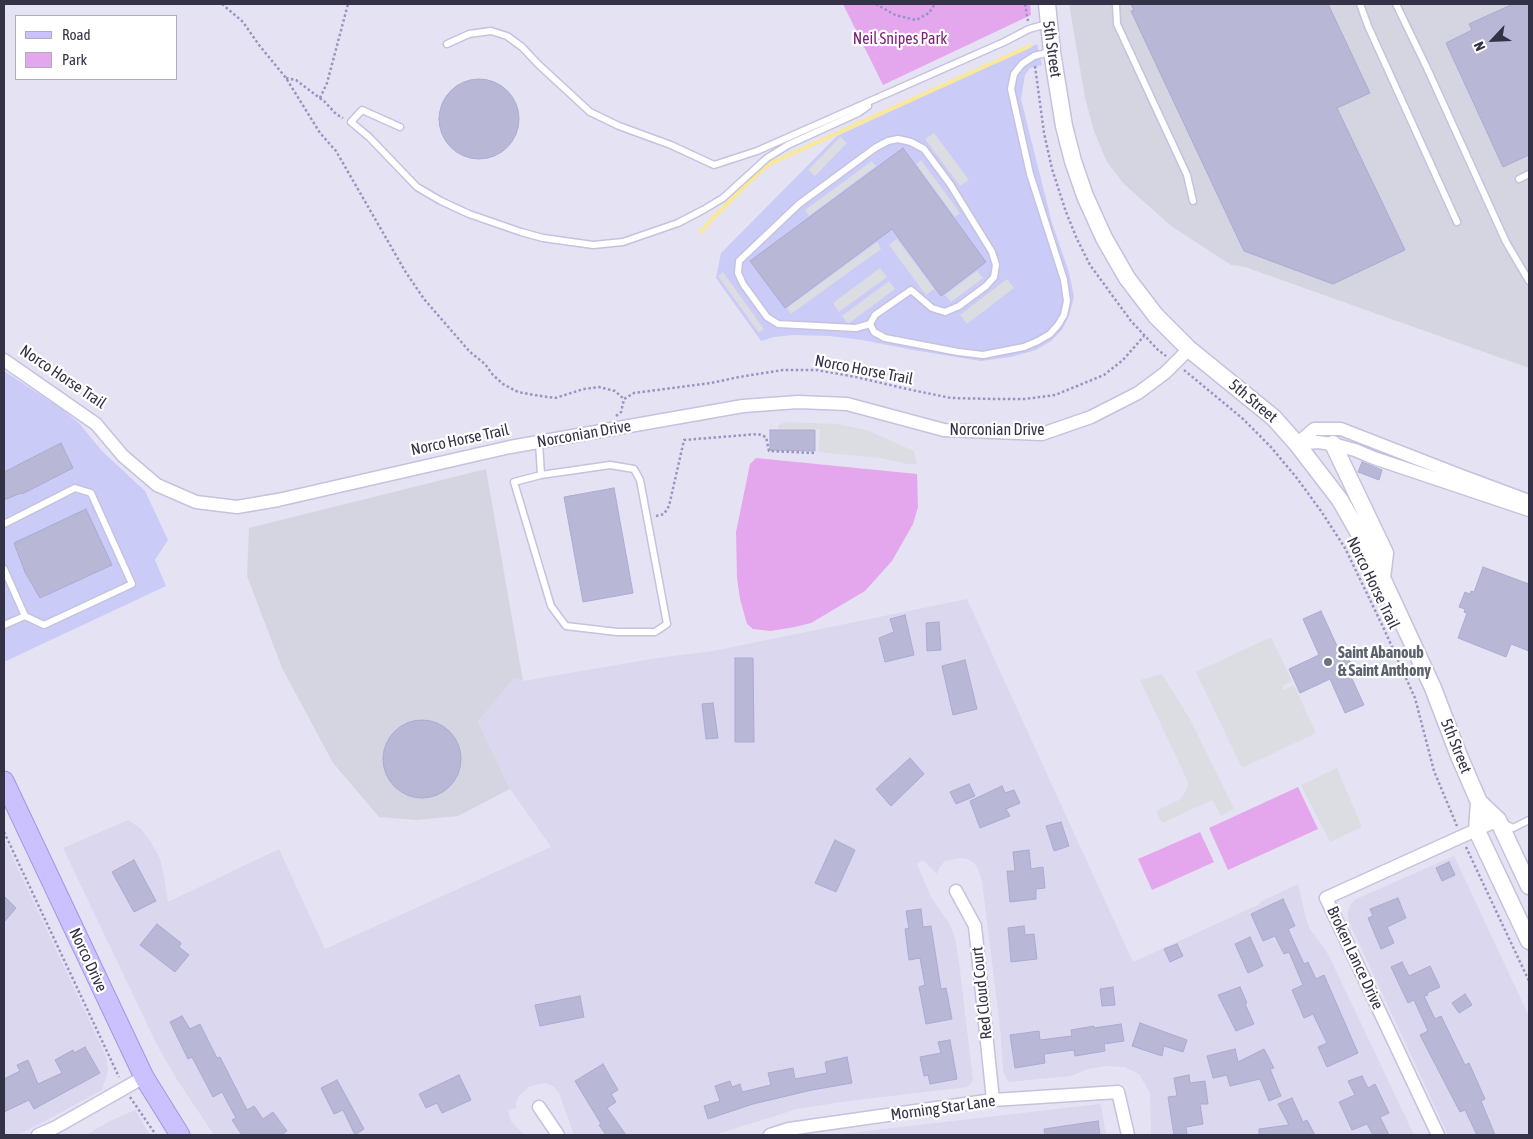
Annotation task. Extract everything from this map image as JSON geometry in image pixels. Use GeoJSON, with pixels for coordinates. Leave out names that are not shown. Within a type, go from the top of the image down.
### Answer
{"type":"FeatureCollection","features":[{"type":"Feature","properties":{"kind":"main road","name":"Norco Drive"},"geometry":{"type":"LineString","coordinates":[[4,781],[144,1077],[180,1135]]}},
{"type":"Feature","properties":{"kind":"street","name":"5th Street"},"geometry":{"type":"LineString","coordinates":[[1047,4],[1052,52],[1064,126],[1085,196],[1104,238],[1127,278],[1156,316],[1189,349],[1274,418],[1298,444],[1340,500],[1365,542],[1382,578],[1432,688],[1479,802],[1498,820],[1529,886]]}},
{"type":"Feature","properties":{"kind":"street","name":"Norconian Drive"},"geometry":{"type":"LineString","coordinates":[[4,360],[96,424],[123,456],[157,485],[196,502],[237,507],[278,500],[510,447],[743,406],[798,402],[848,404],[944,430],[1042,434],[1091,417],[1138,393],[1165,373],[1189,349]]}},
{"type":"Feature","properties":{"kind":"street"},"geometry":{"type":"LineString","coordinates":[[1298,444],[1314,429],[1341,429],[1529,501]]}},
{"type":"Feature","properties":{"kind":"street"},"geometry":{"type":"LineString","coordinates":[[1298,444],[1317,442],[1356,450],[1374,458],[1529,510]]}},
{"type":"Feature","properties":{"kind":"street"},"geometry":{"type":"LineString","coordinates":[[1333,444],[1385,553],[1382,578]]}},
{"type":"Feature","properties":{"kind":"street","name":"5th Street"},"geometry":{"type":"LineString","coordinates":[[1479,802],[1478,830],[1529,941]]}},
{"type":"Feature","properties":{"kind":"street","name":"Broken Lance Drive"},"geometry":{"type":"LineString","coordinates":[[1438,1135],[1326,898],[1462,838],[1498,820]]}},
{"type":"Feature","properties":{"kind":"street","name":"Red Cloud Court"},"geometry":{"type":"LineString","coordinates":[[956,891],[975,926],[993,1100]]}},
{"type":"Feature","properties":{"kind":"street"},"geometry":{"type":"LineString","coordinates":[[38,1135],[56,1127],[144,1077]]}},
{"type":"Feature","properties":{"kind":"street","name":"Morning Star Lane"},"geometry":{"type":"LineString","coordinates":[[770,1135],[789,1129],[993,1100],[1118,1092],[1128,1135]]}},
{"type":"Feature","properties":{"kind":"street"},"geometry":{"type":"LineString","coordinates":[[539,1107],[558,1135]]}},
{"type":"Feature","properties":{"kind":"lane"},"geometry":{"type":"LineString","coordinates":[[1116,4],[1117,24],[1187,175],[1193,201]]}},
{"type":"Feature","properties":{"kind":"lane"},"geometry":{"type":"LineString","coordinates":[[1360,4],[1368,26],[1457,222]]}},
{"type":"Feature","properties":{"kind":"lane"},"geometry":{"type":"LineString","coordinates":[[1396,4],[1506,242],[1529,281]]}},
{"type":"Feature","properties":{"kind":"lane"},"geometry":{"type":"LineString","coordinates":[[447,44],[469,34],[491,31],[507,36],[522,47],[590,112],[714,165],[757,151],[1004,42],[1029,29],[1049,24]]}},
{"type":"Feature","properties":{"kind":"lane"},"geometry":{"type":"LineString","coordinates":[[870,324],[874,332],[884,338],[983,355],[1024,347],[1050,334],[1058,325],[1064,316],[1067,301],[1064,280],[1030,174],[1011,89],[1014,74],[1022,64],[1034,56],[1052,52]]}},
{"type":"Feature","properties":{"kind":"lane"},"geometry":{"type":"LineString","coordinates":[[400,127],[362,110],[351,122],[417,187],[441,201],[469,214],[521,232],[543,238],[593,245],[623,242],[678,223],[723,198],[767,158],[788,145],[858,113],[881,97]]}},
{"type":"Feature","properties":{"kind":"lane"},"geometry":{"type":"LineString","coordinates":[[898,139],[911,142],[924,149],[950,184],[992,252],[996,265],[994,277],[986,286],[959,306],[945,312],[932,308],[911,290],[875,315],[870,324],[856,328],[778,324],[766,317],[743,284],[738,273],[739,261],[799,204],[876,148],[888,141],[898,139]]}},
{"type":"Feature","properties":{"kind":"lane"},"geometry":{"type":"LineString","coordinates":[[1519,179],[1529,174]]}},
{"type":"Feature","properties":{"kind":"lane"},"geometry":{"type":"LineString","coordinates":[[539,442],[541,475]]}},
{"type":"Feature","properties":{"kind":"lane"},"geometry":{"type":"LineString","coordinates":[[610,465],[634,469],[640,480],[667,624],[654,632],[617,632],[566,626],[550,606],[514,482],[541,475],[610,465]]}},
{"type":"Feature","properties":{"kind":"lane"},"geometry":{"type":"LineString","coordinates":[[4,524],[75,488],[90,493],[132,584],[44,625],[25,616],[4,569]]}},
{"type":"Feature","properties":{"kind":"lane"},"geometry":{"type":"LineString","coordinates":[[4,625],[25,616]]}},
{"type":"Feature","properties":{"kind":"lane"},"geometry":{"type":"LineString","coordinates":[[1498,820],[1514,828],[1529,820]]}},
{"type":"Feature","properties":{"kind":"path"},"geometry":{"type":"LineString","coordinates":[[222,4],[243,22],[259,46],[286,78],[320,132],[336,151],[405,271],[424,300],[470,352],[486,364],[493,375],[503,384],[518,392],[555,398],[584,389],[599,387],[615,391],[624,399],[621,412],[613,418]]}},
{"type":"Feature","properties":{"kind":"path"},"geometry":{"type":"LineString","coordinates":[[320,98],[328,83],[348,4]]}},
{"type":"Feature","properties":{"kind":"path"},"geometry":{"type":"LineString","coordinates":[[876,4],[896,15],[916,20],[929,13],[935,4]]}},
{"type":"Feature","properties":{"kind":"path"},"geometry":{"type":"LineString","coordinates":[[1025,4],[1029,29]]}},
{"type":"Feature","properties":{"kind":"path","name":"Norco Horse Trail"},"geometry":{"type":"LineString","coordinates":[[1034,56],[1044,133],[1052,169],[1066,212],[1090,265],[1144,336],[1158,350],[1242,418],[1270,446],[1316,504],[1345,548],[1415,698],[1434,771],[1450,812],[1529,981]]}},
{"type":"Feature","properties":{"kind":"path"},"geometry":{"type":"LineString","coordinates":[[286,78],[296,80],[320,98],[336,114],[351,122]]}},
{"type":"Feature","properties":{"kind":"path","name":"Norco Horse Trail"},"geometry":{"type":"LineString","coordinates":[[624,399],[634,393],[711,383],[783,370],[817,370],[951,398],[1025,399],[1055,395],[1104,376],[1123,360],[1144,336]]}},
{"type":"Feature","properties":{"kind":"path"},"geometry":{"type":"LineString","coordinates":[[647,517],[664,514],[669,506],[684,440],[758,434],[766,437],[769,451],[815,453]]}},
{"type":"Feature","properties":{"kind":"path"},"geometry":{"type":"LineString","coordinates":[[4,832],[124,1088],[156,1135]]}},
{"type":"Feature","properties":{"kind":"shaded area"},"geometry":{"type":"Polygon","coordinates":[[[1069,4],[1529,4],[1529,368],[1245,267],[1231,265],[1171,226],[1124,184],[1107,162],[1094,131],[1085,98],[1069,4]]]}},
{"type":"Feature","properties":{"kind":"shaded area"},"geometry":{"type":"Polygon","coordinates":[[[1037,44],[1042,65],[1030,68],[1025,75],[1021,99],[1052,223],[1069,272],[1074,297],[1069,316],[1062,330],[1051,341],[1036,350],[1011,357],[981,361],[830,336],[793,335],[774,337],[761,341],[716,278],[721,253],[837,136],[1037,44]]]}},
{"type":"Feature","properties":{"kind":"shaded area"},"geometry":{"type":"Polygon","coordinates":[[[934,133],[969,180],[960,186],[925,139],[934,133]]]}},
{"type":"Feature","properties":{"kind":"shaded area"},"geometry":{"type":"Polygon","coordinates":[[[840,137],[847,143],[815,176],[808,170],[840,137]]]}},
{"type":"Feature","properties":{"kind":"shaded area"},"geometry":{"type":"Polygon","coordinates":[[[921,160],[960,213],[955,217],[916,164],[921,160]]]}},
{"type":"Feature","properties":{"kind":"shaded area"},"geometry":{"type":"Polygon","coordinates":[[[872,161],[876,166],[809,216],[805,210],[872,161]]]}},
{"type":"Feature","properties":{"kind":"shaded area"},"geometry":{"type":"Polygon","coordinates":[[[897,239],[934,289],[926,295],[889,245],[897,239]]]}},
{"type":"Feature","properties":{"kind":"shaded area"},"geometry":{"type":"Polygon","coordinates":[[[877,242],[881,249],[791,314],[787,308],[877,242]]]}},
{"type":"Feature","properties":{"kind":"shaded area"},"geometry":{"type":"Polygon","coordinates":[[[880,268],[887,277],[839,312],[833,303],[880,268]]]}},
{"type":"Feature","properties":{"kind":"shaded area"},"geometry":{"type":"Polygon","coordinates":[[[977,271],[983,278],[951,302],[945,295],[977,271]]]}},
{"type":"Feature","properties":{"kind":"shaded area"},"geometry":{"type":"Polygon","coordinates":[[[723,272],[764,329],[759,333],[718,276],[723,272]]]}},
{"type":"Feature","properties":{"kind":"shaded area"},"geometry":{"type":"Polygon","coordinates":[[[1007,279],[1014,288],[967,324],[960,315],[1007,279]]]}},
{"type":"Feature","properties":{"kind":"shaded area"},"geometry":{"type":"Polygon","coordinates":[[[889,281],[895,289],[848,324],[842,316],[889,281]]]}},
{"type":"Feature","properties":{"kind":"shaded area"},"geometry":{"type":"Polygon","coordinates":[[[4,371],[62,409],[79,423],[102,451],[145,491],[168,540],[155,560],[166,586],[4,662],[4,371]]]}},
{"type":"Feature","properties":{"kind":"shaded area"},"geometry":{"type":"Polygon","coordinates":[[[786,422],[837,424],[867,430],[914,451],[917,464],[907,464],[880,458],[818,452],[820,429],[778,429],[778,425],[786,422]]]}},
{"type":"Feature","properties":{"kind":"shaded area"},"geometry":{"type":"Polygon","coordinates":[[[486,469],[523,681],[514,678],[478,721],[510,789],[458,816],[416,820],[379,817],[333,763],[282,668],[247,576],[249,528],[486,469]]]}},
{"type":"Feature","properties":{"kind":"shaded area"},"geometry":{"type":"Polygon","coordinates":[[[967,599],[1133,962],[1260,904],[1260,902],[1298,884],[1310,929],[1330,958],[1414,1135],[1151,1135],[1150,1093],[1139,1074],[1124,1067],[1106,1066],[1088,1069],[1071,1076],[1008,1082],[1003,1070],[1000,1027],[982,881],[974,863],[960,858],[945,861],[937,874],[923,860],[917,864],[931,897],[949,923],[955,938],[973,1080],[968,1087],[797,1109],[714,1135],[574,1135],[559,1093],[554,1087],[546,1083],[530,1086],[519,1096],[516,1108],[508,1110],[511,1121],[524,1135],[214,1135],[176,1078],[157,1045],[63,848],[128,820],[140,828],[151,842],[160,859],[168,902],[279,849],[325,949],[551,847],[510,789],[478,720],[514,678],[523,681],[657,658],[713,651],[967,599]]]}},
{"type":"Feature","properties":{"kind":"shaded area"},"geometry":{"type":"Polygon","coordinates":[[[1271,637],[1292,681],[1282,686],[1284,690],[1294,685],[1316,733],[1242,768],[1196,672],[1271,637]]]}},
{"type":"Feature","properties":{"kind":"shaded area"},"geometry":{"type":"Polygon","coordinates":[[[1162,674],[1191,721],[1234,809],[1221,816],[1212,800],[1162,823],[1156,811],[1181,799],[1187,789],[1188,782],[1140,680],[1162,674]]]}},
{"type":"Feature","properties":{"kind":"shaded area"},"geometry":{"type":"Polygon","coordinates":[[[1337,768],[1362,827],[1330,842],[1301,785],[1337,768]]]}},
{"type":"Feature","properties":{"kind":"shaded area"},"geometry":{"type":"Polygon","coordinates":[[[4,839],[106,1056],[108,1071],[102,1090],[17,1135],[4,1135],[4,839]]]}},
{"type":"Feature","properties":{"kind":"shaded area"},"geometry":{"type":"Polygon","coordinates":[[[1454,856],[1529,1016],[1529,1135],[1448,1135],[1348,920],[1351,904],[1356,899],[1454,856]]]}},
{"type":"Feature","properties":{"kind":"shaded area"},"geometry":{"type":"Polygon","coordinates":[[[1101,1105],[1106,1135],[833,1135],[1101,1105]]]}},
{"type":"Feature","properties":{"kind":"shaded area"},"geometry":{"type":"Polygon","coordinates":[[[135,1110],[150,1135],[86,1135],[110,1121],[135,1110]]]}},
{"type":"Feature","properties":{"kind":"green space","name":"Neil Snipes Park"},"geometry":{"type":"Polygon","coordinates":[[[843,4],[1030,4],[1031,15],[883,85],[843,4]]]}},
{"type":"Feature","properties":{"kind":"green space"},"geometry":{"type":"Polygon","coordinates":[[[756,458],[917,474],[918,507],[913,524],[892,561],[865,591],[811,623],[770,631],[753,629],[747,624],[740,599],[737,578],[736,532],[750,464],[756,458]]]}},
{"type":"Feature","properties":{"kind":"green space"},"geometry":{"type":"Polygon","coordinates":[[[1298,787],[1318,829],[1228,870],[1209,828],[1298,787]]]}},
{"type":"Feature","properties":{"kind":"green space"},"geometry":{"type":"Polygon","coordinates":[[[1200,832],[1214,862],[1152,890],[1138,859],[1200,832]]]}},
{"type":"Feature","properties":{"kind":"building"},"geometry":{"type":"Polygon","coordinates":[[[1131,4],[1328,4],[1370,93],[1337,108],[1405,250],[1333,284],[1244,251],[1131,11],[1134,10],[1131,4]]]}},
{"type":"Feature","properties":{"kind":"building"},"geometry":{"type":"Polygon","coordinates":[[[1513,4],[1529,4],[1529,155],[1503,167],[1446,43],[1472,30],[1469,24],[1513,4]]]}},
{"type":"Feature","properties":{"kind":"building"},"geometry":{"type":"Polygon","coordinates":[[[479,79],[494,82],[507,91],[516,104],[519,119],[516,134],[507,147],[494,156],[479,159],[464,156],[451,147],[442,134],[439,119],[442,104],[451,91],[464,82],[479,79]]]}},
{"type":"Feature","properties":{"kind":"building"},"geometry":{"type":"Polygon","coordinates":[[[903,148],[986,262],[941,296],[892,229],[785,308],[750,261],[903,148]]]}},
{"type":"Feature","properties":{"kind":"building"},"geometry":{"type":"Polygon","coordinates":[[[770,430],[815,430],[815,451],[770,450],[770,430]]]}},
{"type":"Feature","properties":{"kind":"building"},"geometry":{"type":"Polygon","coordinates":[[[61,443],[73,468],[22,494],[4,500],[4,472],[61,443]]]}},
{"type":"Feature","properties":{"kind":"building"},"geometry":{"type":"Polygon","coordinates":[[[1362,462],[1382,470],[1379,480],[1358,472],[1362,462]]]}},
{"type":"Feature","properties":{"kind":"building"},"geometry":{"type":"Polygon","coordinates":[[[614,488],[633,593],[583,602],[564,497],[614,488]]]}},
{"type":"Feature","properties":{"kind":"building"},"geometry":{"type":"Polygon","coordinates":[[[86,509],[112,565],[40,598],[25,572],[14,543],[86,509]]]}},
{"type":"Feature","properties":{"kind":"building"},"geometry":{"type":"Polygon","coordinates":[[[1483,567],[1529,584],[1529,651],[1511,644],[1506,657],[1458,638],[1467,613],[1464,612],[1465,609],[1459,607],[1465,592],[1470,594],[1471,591],[1474,592],[1483,567]]]}},
{"type":"Feature","properties":{"kind":"building","name":"Saint Abanoub & Saint Anthony"},"geometry":{"type":"Polygon","coordinates":[[[1321,611],[1337,646],[1342,644],[1353,668],[1348,670],[1364,705],[1345,713],[1330,679],[1300,693],[1289,669],[1319,655],[1303,619],[1321,611]]]}},
{"type":"Feature","properties":{"kind":"building"},"geometry":{"type":"Polygon","coordinates":[[[905,615],[914,655],[885,662],[879,638],[894,632],[890,619],[905,615]]]}},
{"type":"Feature","properties":{"kind":"building"},"geometry":{"type":"Polygon","coordinates":[[[939,622],[941,650],[927,651],[926,623],[939,622]]]}},
{"type":"Feature","properties":{"kind":"building"},"geometry":{"type":"Polygon","coordinates":[[[735,658],[753,658],[754,742],[735,742],[735,658]]]}},
{"type":"Feature","properties":{"kind":"building"},"geometry":{"type":"Polygon","coordinates":[[[965,660],[977,709],[953,715],[942,666],[965,660]]]}},
{"type":"Feature","properties":{"kind":"building"},"geometry":{"type":"Polygon","coordinates":[[[713,703],[718,738],[706,739],[702,704],[713,703]]]}},
{"type":"Feature","properties":{"kind":"building"},"geometry":{"type":"Polygon","coordinates":[[[422,720],[437,723],[454,737],[458,744],[461,759],[458,774],[444,791],[437,795],[422,798],[407,795],[390,781],[386,774],[383,759],[386,744],[400,727],[407,723],[422,720]]]}},
{"type":"Feature","properties":{"kind":"building"},"geometry":{"type":"Polygon","coordinates":[[[910,758],[924,774],[891,806],[876,789],[910,758]]]}},
{"type":"Feature","properties":{"kind":"building"},"geometry":{"type":"Polygon","coordinates":[[[969,784],[975,796],[956,804],[950,792],[969,784]]]}},
{"type":"Feature","properties":{"kind":"building"},"geometry":{"type":"Polygon","coordinates":[[[1002,786],[1005,793],[1014,790],[1020,803],[1006,809],[1010,816],[980,828],[970,801],[1002,786]]]}},
{"type":"Feature","properties":{"kind":"building"},"geometry":{"type":"Polygon","coordinates":[[[1061,822],[1069,846],[1054,851],[1046,826],[1061,822]]]}},
{"type":"Feature","properties":{"kind":"building"},"geometry":{"type":"Polygon","coordinates":[[[835,840],[855,850],[836,892],[815,883],[835,840]]]}},
{"type":"Feature","properties":{"kind":"building"},"geometry":{"type":"Polygon","coordinates":[[[1029,850],[1031,869],[1043,867],[1045,888],[1036,889],[1036,899],[1010,902],[1007,871],[1015,871],[1013,852],[1029,850]]]}},
{"type":"Feature","properties":{"kind":"building"},"geometry":{"type":"Polygon","coordinates":[[[134,860],[156,901],[134,912],[112,872],[134,860]]]}},
{"type":"Feature","properties":{"kind":"building"},"geometry":{"type":"Polygon","coordinates":[[[1449,862],[1455,875],[1442,881],[1436,868],[1449,862]]]}},
{"type":"Feature","properties":{"kind":"building"},"geometry":{"type":"Polygon","coordinates":[[[4,896],[16,908],[4,922],[4,896]]]}},
{"type":"Feature","properties":{"kind":"building"},"geometry":{"type":"Polygon","coordinates":[[[1398,898],[1406,918],[1387,927],[1394,943],[1381,949],[1368,918],[1373,916],[1370,909],[1398,898]]]}},
{"type":"Feature","properties":{"kind":"building"},"geometry":{"type":"Polygon","coordinates":[[[1283,899],[1295,926],[1288,929],[1304,964],[1308,962],[1316,979],[1324,975],[1358,1053],[1327,1067],[1318,1047],[1327,1043],[1313,1014],[1304,1018],[1292,990],[1303,985],[1289,952],[1284,954],[1275,936],[1263,941],[1251,914],[1283,899]]]}},
{"type":"Feature","properties":{"kind":"building"},"geometry":{"type":"Polygon","coordinates":[[[921,909],[923,927],[931,926],[941,989],[946,988],[952,1019],[926,1024],[919,987],[925,985],[920,958],[909,960],[905,929],[909,928],[906,911],[921,909]]]}},
{"type":"Feature","properties":{"kind":"building"},"geometry":{"type":"Polygon","coordinates":[[[157,924],[181,943],[179,947],[189,955],[175,972],[140,945],[157,924]]]}},
{"type":"Feature","properties":{"kind":"building"},"geometry":{"type":"Polygon","coordinates":[[[1024,926],[1025,935],[1034,934],[1037,959],[1011,962],[1008,928],[1024,926]]]}},
{"type":"Feature","properties":{"kind":"building"},"geometry":{"type":"Polygon","coordinates":[[[1250,937],[1263,966],[1248,973],[1235,944],[1250,937]]]}},
{"type":"Feature","properties":{"kind":"building"},"geometry":{"type":"Polygon","coordinates":[[[1177,944],[1183,956],[1170,962],[1164,949],[1177,944]]]}},
{"type":"Feature","properties":{"kind":"building"},"geometry":{"type":"Polygon","coordinates":[[[1402,962],[1409,976],[1430,966],[1440,987],[1424,996],[1435,1019],[1441,1016],[1465,1065],[1469,1063],[1485,1099],[1481,1101],[1495,1135],[1477,1135],[1465,1110],[1460,1112],[1420,1035],[1428,1031],[1414,1000],[1408,1003],[1391,967],[1402,962]]]}},
{"type":"Feature","properties":{"kind":"building"},"geometry":{"type":"Polygon","coordinates":[[[1113,987],[1115,1005],[1102,1006],[1100,989],[1113,987]]]}},
{"type":"Feature","properties":{"kind":"building"},"geometry":{"type":"Polygon","coordinates":[[[1240,987],[1254,1024],[1236,1031],[1218,995],[1240,987]]]}},
{"type":"Feature","properties":{"kind":"building"},"geometry":{"type":"Polygon","coordinates":[[[1465,994],[1472,1005],[1459,1013],[1452,1003],[1465,994]]]}},
{"type":"Feature","properties":{"kind":"building"},"geometry":{"type":"Polygon","coordinates":[[[580,996],[584,1017],[540,1026],[535,1005],[580,996]]]}},
{"type":"Feature","properties":{"kind":"building"},"geometry":{"type":"Polygon","coordinates":[[[182,1016],[190,1029],[200,1024],[217,1058],[220,1057],[247,1110],[254,1106],[263,1119],[273,1112],[287,1131],[281,1135],[242,1135],[232,1120],[236,1118],[222,1092],[213,1097],[192,1057],[188,1059],[170,1022],[182,1016]]]}},
{"type":"Feature","properties":{"kind":"building"},"geometry":{"type":"Polygon","coordinates":[[[1140,1023],[1187,1040],[1183,1052],[1164,1046],[1162,1056],[1132,1046],[1140,1023]]]}},
{"type":"Feature","properties":{"kind":"building"},"geometry":{"type":"Polygon","coordinates":[[[1121,1024],[1124,1041],[1104,1044],[1105,1051],[1075,1056],[1074,1050],[1044,1054],[1045,1063],[1015,1068],[1010,1035],[1039,1031],[1040,1040],[1072,1036],[1071,1030],[1121,1024]]]}},
{"type":"Feature","properties":{"kind":"building"},"geometry":{"type":"Polygon","coordinates":[[[950,1040],[957,1079],[930,1084],[928,1075],[924,1076],[920,1057],[941,1053],[938,1042],[950,1040]]]}},
{"type":"Feature","properties":{"kind":"building"},"geometry":{"type":"Polygon","coordinates":[[[85,1047],[100,1073],[34,1109],[29,1100],[4,1112],[4,1079],[20,1071],[17,1065],[28,1060],[38,1084],[62,1073],[55,1060],[73,1050],[74,1053],[85,1047]]]}},
{"type":"Feature","properties":{"kind":"building"},"geometry":{"type":"Polygon","coordinates":[[[1235,1049],[1238,1062],[1264,1049],[1274,1068],[1270,1069],[1281,1096],[1269,1101],[1260,1079],[1230,1086],[1227,1075],[1213,1078],[1207,1056],[1235,1049]]]}},
{"type":"Feature","properties":{"kind":"building"},"geometry":{"type":"Polygon","coordinates":[[[847,1057],[852,1083],[753,1104],[708,1119],[704,1106],[720,1101],[715,1086],[730,1081],[732,1087],[740,1084],[742,1092],[771,1085],[768,1073],[793,1068],[795,1079],[827,1073],[825,1062],[847,1057]]]}},
{"type":"Feature","properties":{"kind":"building"},"geometry":{"type":"Polygon","coordinates":[[[603,1064],[618,1090],[611,1094],[616,1102],[607,1108],[626,1135],[606,1135],[575,1081],[603,1064]]]}},
{"type":"Feature","properties":{"kind":"building"},"geometry":{"type":"Polygon","coordinates":[[[459,1075],[471,1100],[442,1113],[437,1103],[426,1108],[419,1094],[459,1075]]]}},
{"type":"Feature","properties":{"kind":"building"},"geometry":{"type":"Polygon","coordinates":[[[1189,1075],[1190,1083],[1205,1081],[1208,1104],[1200,1104],[1203,1124],[1186,1127],[1187,1135],[1174,1135],[1168,1097],[1177,1096],[1174,1078],[1189,1075]]]}},
{"type":"Feature","properties":{"kind":"building"},"geometry":{"type":"Polygon","coordinates":[[[1362,1076],[1368,1088],[1375,1084],[1389,1113],[1380,1117],[1389,1135],[1373,1135],[1367,1124],[1352,1130],[1339,1102],[1355,1095],[1348,1081],[1362,1076]]]}},
{"type":"Feature","properties":{"kind":"building"},"geometry":{"type":"Polygon","coordinates":[[[337,1080],[364,1129],[355,1135],[343,1110],[334,1114],[321,1088],[337,1080]]]}},
{"type":"Feature","properties":{"kind":"building"},"geometry":{"type":"Polygon","coordinates":[[[1292,1098],[1303,1122],[1307,1120],[1315,1135],[1259,1135],[1259,1129],[1289,1125],[1278,1104],[1292,1098]]]}},
{"type":"Feature","properties":{"kind":"building"},"geometry":{"type":"Polygon","coordinates":[[[1098,1121],[1100,1135],[1045,1135],[1044,1129],[1098,1121]]]}},
{"type":"Feature","properties":{"kind":"waterway"},"geometry":{"type":"LineString","coordinates":[[701,232],[769,164],[1030,46]]}},
{"type":"Feature","properties":{"kind":"place","name":"Saint Abanoub & Saint Anthony"},"geometry":{"type":"Point","coordinates":[1328,662]}}]}
